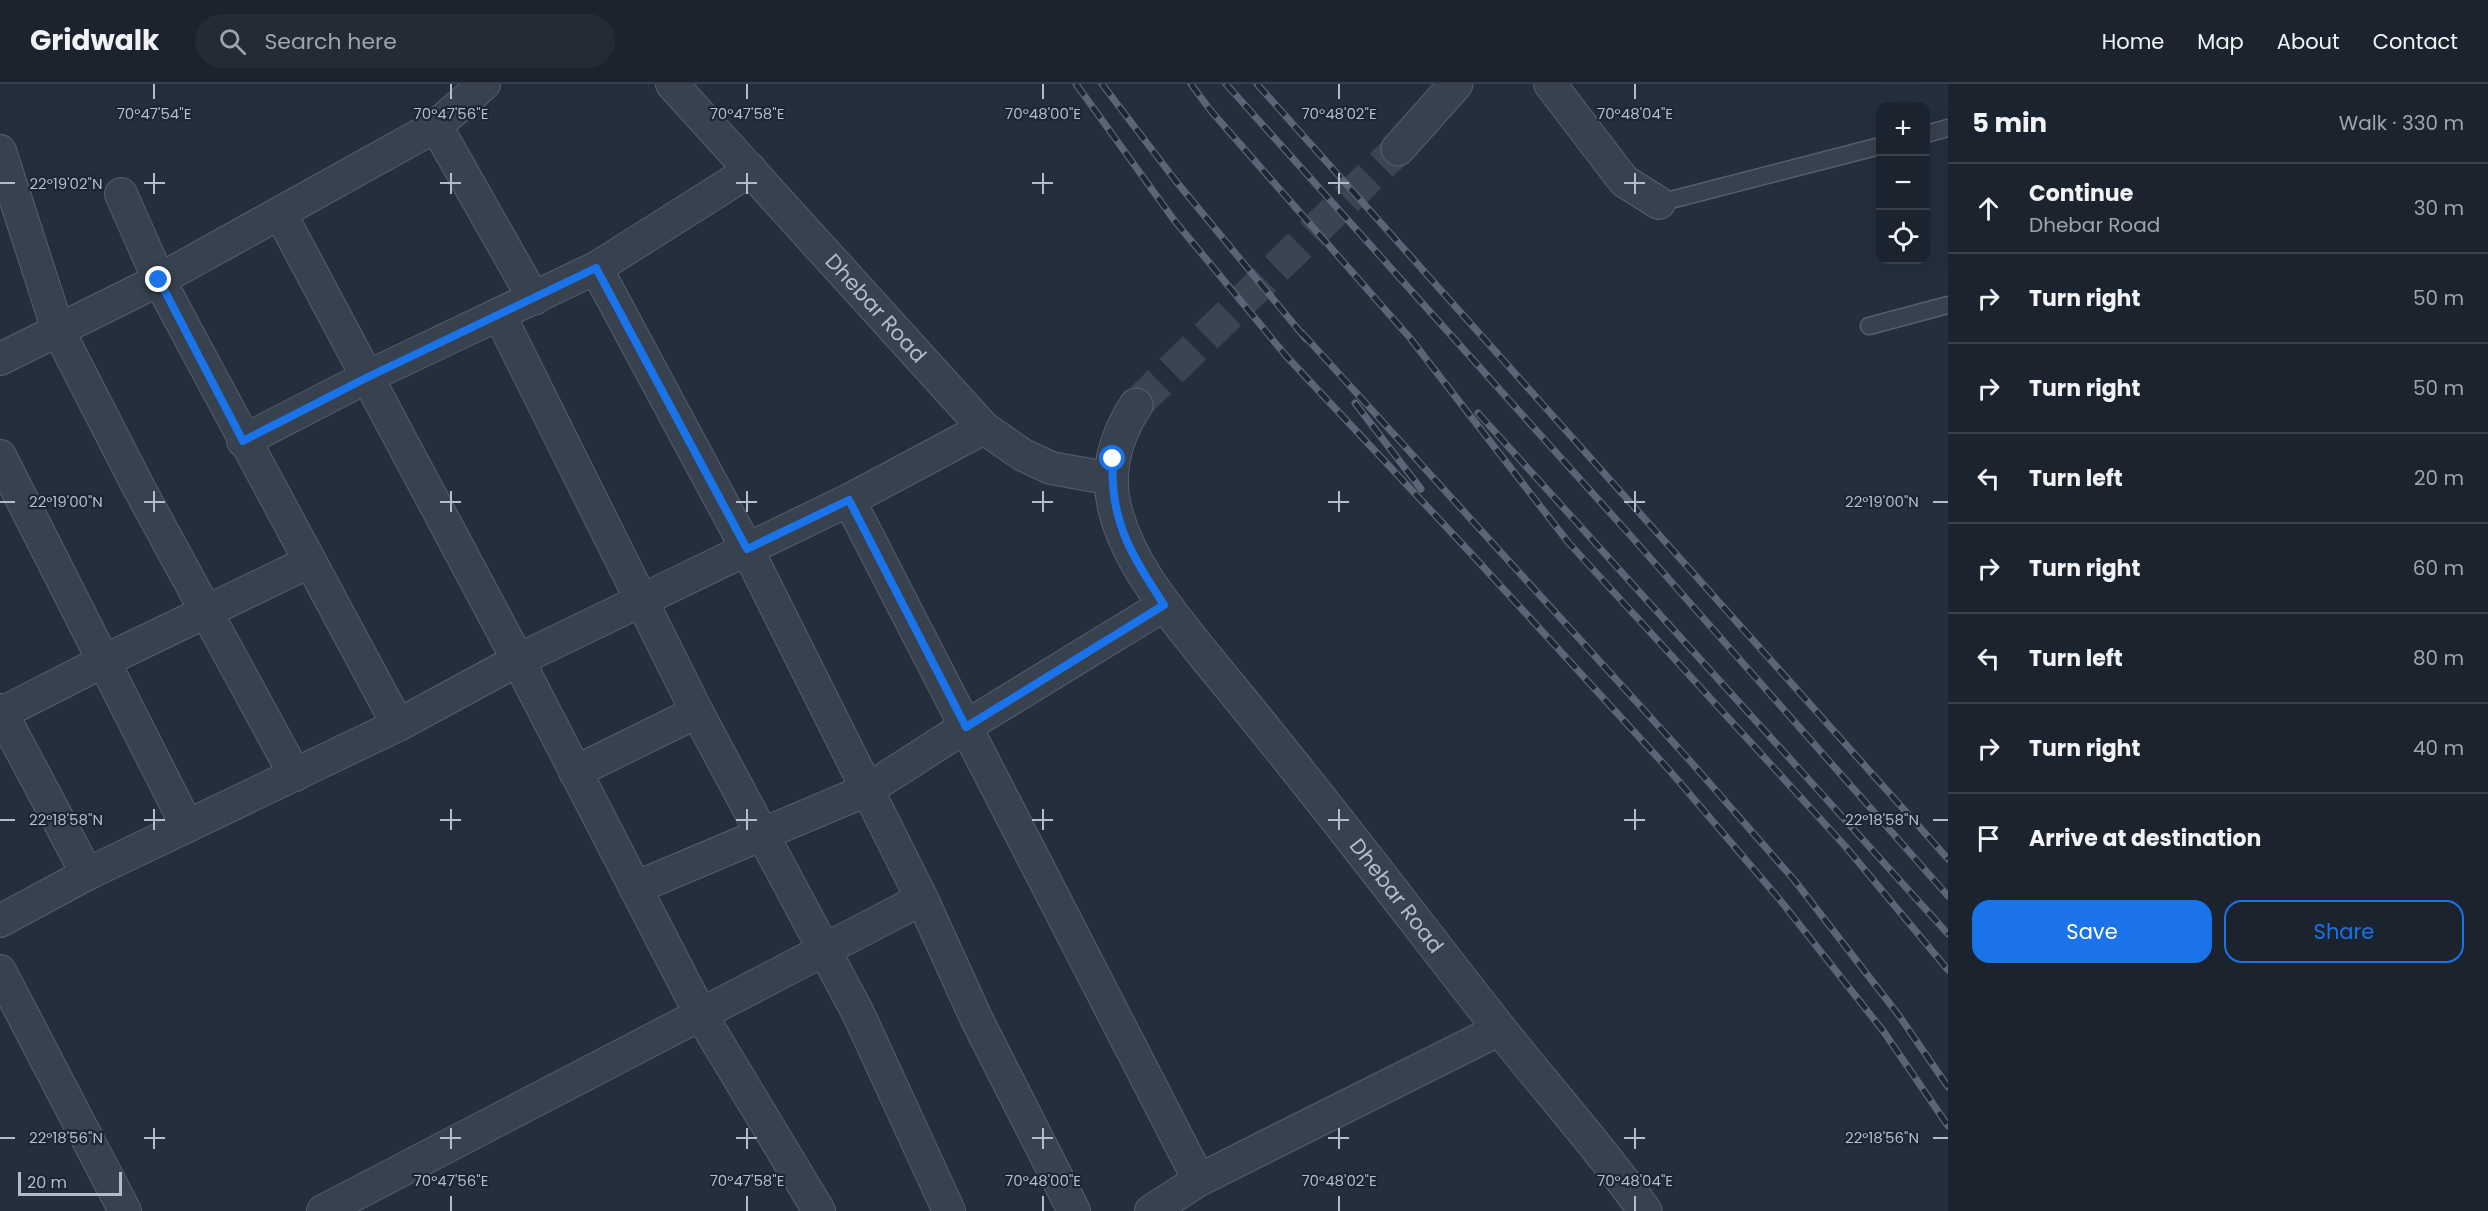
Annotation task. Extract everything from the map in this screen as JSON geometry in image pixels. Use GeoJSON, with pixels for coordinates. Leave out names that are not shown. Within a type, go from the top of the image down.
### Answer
{"type":"FeatureCollection","features":[{"type":"Feature","properties":{"kind":"street"},"geometry":{"type":"LineString","coordinates":[[0,359],[159,280],[436,126],[484,84]]}},
{"type":"Feature","properties":{"kind":"street","name":"Dhebar Road"},"geometry":{"type":"LineString","coordinates":[[672,84],[984,428],[1023,455],[1051,468],[1112,479]]}},
{"type":"Feature","properties":{"kind":"street"},"geometry":{"type":"LineString","coordinates":[[1398,149],[1456,84]]}},
{"type":"Feature","properties":{"kind":"street"},"geometry":{"type":"LineString","coordinates":[[1550,84],[1624,181],[1659,203]]}},
{"type":"Feature","properties":{"kind":"street"},"geometry":{"type":"LineString","coordinates":[[436,126],[534,299]]}},
{"type":"Feature","properties":{"kind":"street"},"geometry":{"type":"LineString","coordinates":[[1,154],[58,330],[206,613],[295,775]]}},
{"type":"Feature","properties":{"kind":"street"},"geometry":{"type":"LineString","coordinates":[[243,441],[368,377],[596,268],[751,170]]}},
{"type":"Feature","properties":{"kind":"street"},"geometry":{"type":"LineString","coordinates":[[121,194],[159,280],[243,441],[398,725]]}},
{"type":"Feature","properties":{"kind":"street"},"geometry":{"type":"LineString","coordinates":[[280,213],[518,660],[701,1015],[819,1211]]}},
{"type":"Feature","properties":{"kind":"street"},"geometry":{"type":"LineString","coordinates":[[596,268],[747,549],[922,899],[977,1020],[1074,1211]]}},
{"type":"Feature","properties":{"kind":"street"},"geometry":{"type":"LineString","coordinates":[[499,314],[697,712],[858,1013],[949,1211]]}},
{"type":"Feature","properties":{"kind":"street","name":"Dhebar Road"},"geometry":{"type":"LineString","coordinates":[[1136,405],[1123,425],[1116,443],[1112,479],[1114,507],[1129,546],[1164,605],[1365,854],[1500,1029],[1624,1181],[1645,1211]]}},
{"type":"Feature","properties":{"kind":"street"},"geometry":{"type":"LineString","coordinates":[[0,921],[87,874],[398,725],[518,660],[849,500],[984,428]]}},
{"type":"Feature","properties":{"kind":"street"},"geometry":{"type":"LineString","coordinates":[[0,456],[187,826]]}},
{"type":"Feature","properties":{"kind":"street"},"geometry":{"type":"LineString","coordinates":[[849,500],[1199,1180]]}},
{"type":"Feature","properties":{"kind":"street"},"geometry":{"type":"LineString","coordinates":[[87,874],[0,712],[309,562]]}},
{"type":"Feature","properties":{"kind":"street"},"geometry":{"type":"LineString","coordinates":[[635,888],[867,790],[1164,605]]}},
{"type":"Feature","properties":{"kind":"street"},"geometry":{"type":"LineString","coordinates":[[575,772],[697,712]]}},
{"type":"Feature","properties":{"kind":"street"},"geometry":{"type":"LineString","coordinates":[[323,1211],[922,899]]}},
{"type":"Feature","properties":{"kind":"street"},"geometry":{"type":"LineString","coordinates":[[0,971],[125,1211]]}},
{"type":"Feature","properties":{"kind":"street"},"geometry":{"type":"LineString","coordinates":[[1151,1211],[1199,1180],[1500,1029]]}},
{"type":"Feature","properties":{"kind":"lane"},"geometry":{"type":"LineString","coordinates":[[1930,133],[1948,128]]}},
{"type":"Feature","properties":{"kind":"lane"},"geometry":{"type":"LineString","coordinates":[[1659,203],[1876,147]]}},
{"type":"Feature","properties":{"kind":"lane"},"geometry":{"type":"LineString","coordinates":[[1869,326],[1948,305]]}},
{"type":"Feature","properties":{"kind":"tunnel"},"geometry":{"type":"LineString","coordinates":[[1136,405],[1398,149]]}},
{"type":"Feature","properties":{"kind":"railway"},"geometry":{"type":"LineString","coordinates":[[1076,84],[1174,220],[1287,357],[1670,771],[1780,900],[1884,1032],[1948,1126]]}},
{"type":"Feature","properties":{"kind":"railway"},"geometry":{"type":"LineString","coordinates":[[1102,84],[1175,180],[1306,339]]}},
{"type":"Feature","properties":{"kind":"railway"},"geometry":{"type":"LineString","coordinates":[[1191,84],[1211,111],[1410,338],[1568,542],[1845,846],[1948,970]]}},
{"type":"Feature","properties":{"kind":"railway"},"geometry":{"type":"LineString","coordinates":[[1226,84],[1630,535],[1948,896]]}},
{"type":"Feature","properties":{"kind":"railway"},"geometry":{"type":"LineString","coordinates":[[1257,84],[1948,859]]}},
{"type":"Feature","properties":{"kind":"railway"},"geometry":{"type":"LineString","coordinates":[[1302,333],[1691,762],[1795,881],[1900,1017],[1948,1087]]}},
{"type":"Feature","properties":{"kind":"railway"},"geometry":{"type":"LineString","coordinates":[[1355,403],[1421,489]]}},
{"type":"Feature","properties":{"kind":"railway"},"geometry":{"type":"LineString","coordinates":[[1478,413],[1948,934]]}},
{"type":"Feature","properties":{"kind":"route"},"geometry":{"type":"LineString","coordinates":[[159,280],[243,441],[368,377],[596,268],[747,549],[849,500],[966,727],[1164,605],[1133,556],[1114,507],[1113,459]]}}]}
